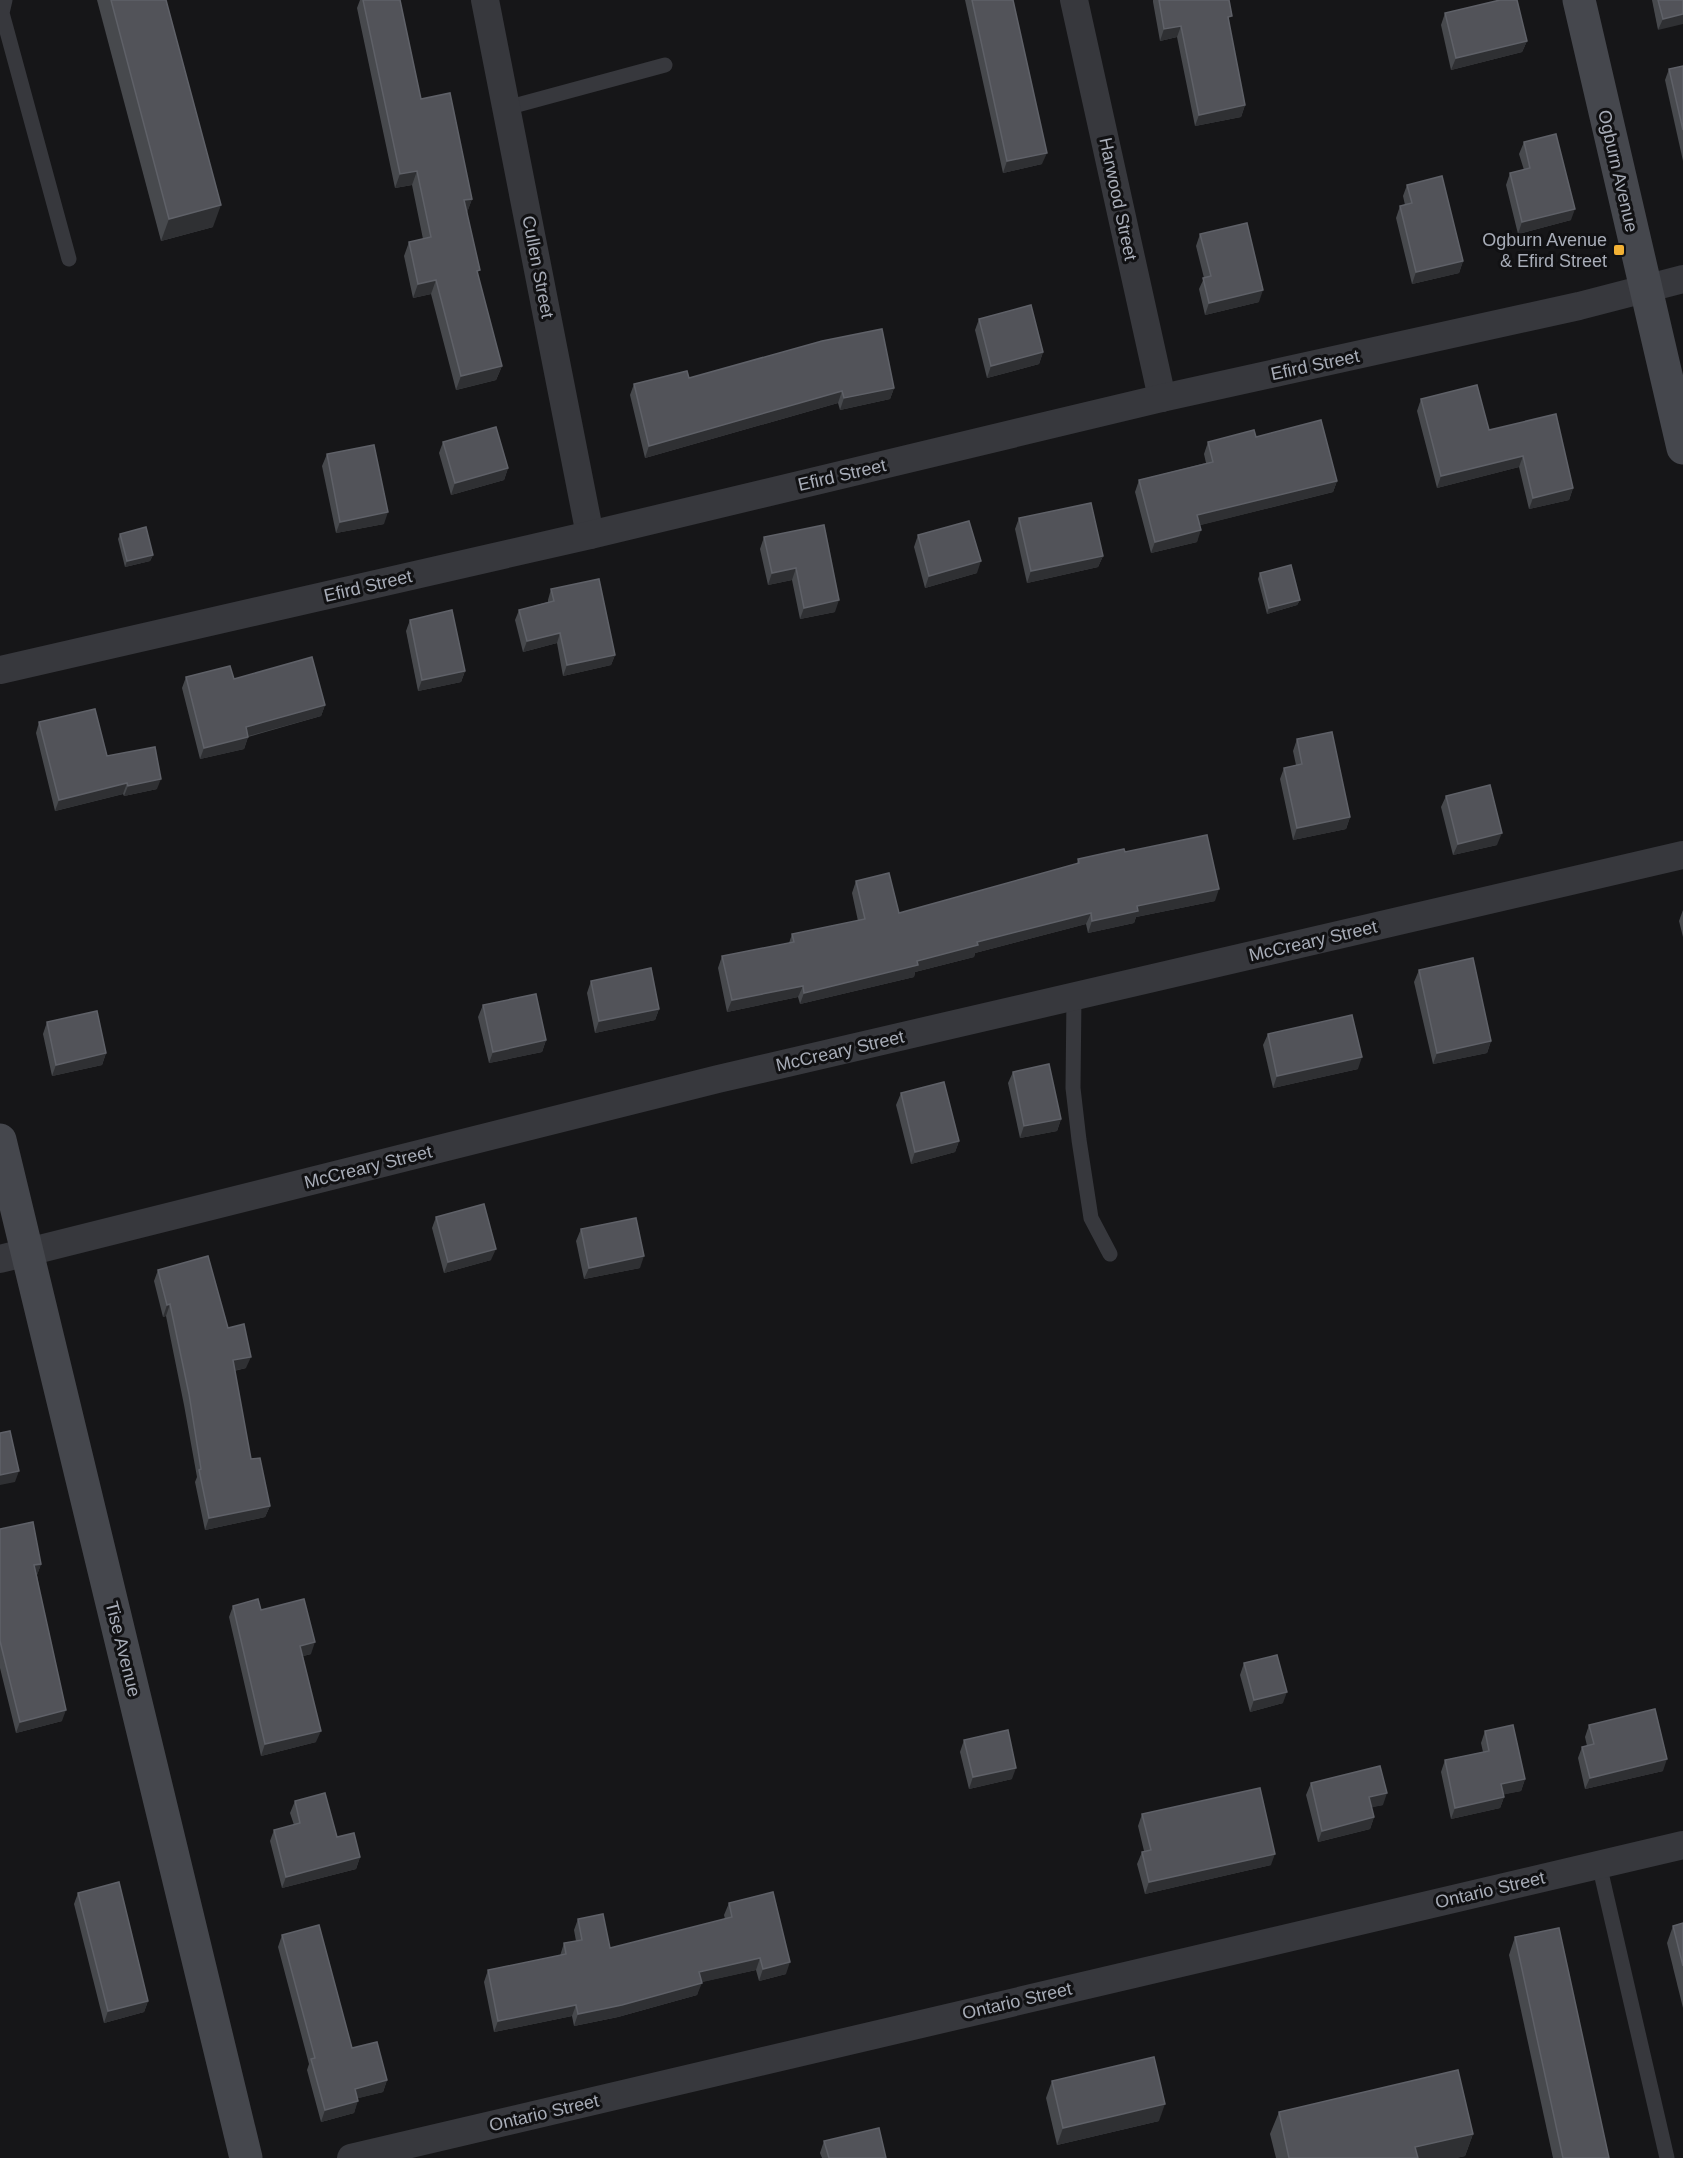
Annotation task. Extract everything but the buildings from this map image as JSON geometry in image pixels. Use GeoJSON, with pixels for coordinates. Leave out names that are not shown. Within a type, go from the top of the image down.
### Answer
{"type":"FeatureCollection","features":[{"type":"Feature","properties":{"kind":"street","name":"Cullen Street"},"geometry":{"type":"LineString","coordinates":[[485,0],[590,535]]}},
{"type":"Feature","properties":{"kind":"street","name":"Harwood Street"},"geometry":{"type":"LineString","coordinates":[[1074,0],[1162,398]]}},
{"type":"Feature","properties":{"kind":"street","name":"Ogburn Avenue"},"geometry":{"type":"LineString","coordinates":[[1579,0],[1683,448]]}},
{"type":"Feature","properties":{"kind":"street","name":"Efird Street"},"geometry":{"type":"LineString","coordinates":[[0,670],[590,535],[1162,398],[1579,306],[1683,279]]}},
{"type":"Feature","properties":{"kind":"street","name":"McCreary Street"},"geometry":{"type":"LineString","coordinates":[[13,1256],[718,1079],[1683,855]]}},
{"type":"Feature","properties":{"kind":"street","name":"Tise Avenue"},"geometry":{"type":"LineString","coordinates":[[0,1140],[13,1256],[246,2158]]}},
{"type":"Feature","properties":{"kind":"street","name":"Ontario Street"},"geometry":{"type":"LineString","coordinates":[[351,2158],[1683,1845]]}},
{"type":"Feature","properties":{"kind":"lane"},"geometry":{"type":"LineString","coordinates":[[5,0],[2,13],[69,259]]}},
{"type":"Feature","properties":{"kind":"lane"},"geometry":{"type":"LineString","coordinates":[[506,108],[665,65]]}},
{"type":"Feature","properties":{"kind":"lane"},"geometry":{"type":"LineString","coordinates":[[1074,996],[1073,1088],[1079,1140],[1091,1218],[1110,1254]]}},
{"type":"Feature","properties":{"kind":"lane"},"geometry":{"type":"LineString","coordinates":[[1599,1864],[1667,2158]]}},
{"type":"Feature","properties":{"kind":"place","name":"Ogburn Avenue & Efird Street"},"geometry":{"type":"Point","coordinates":[1619,250]}}]}
